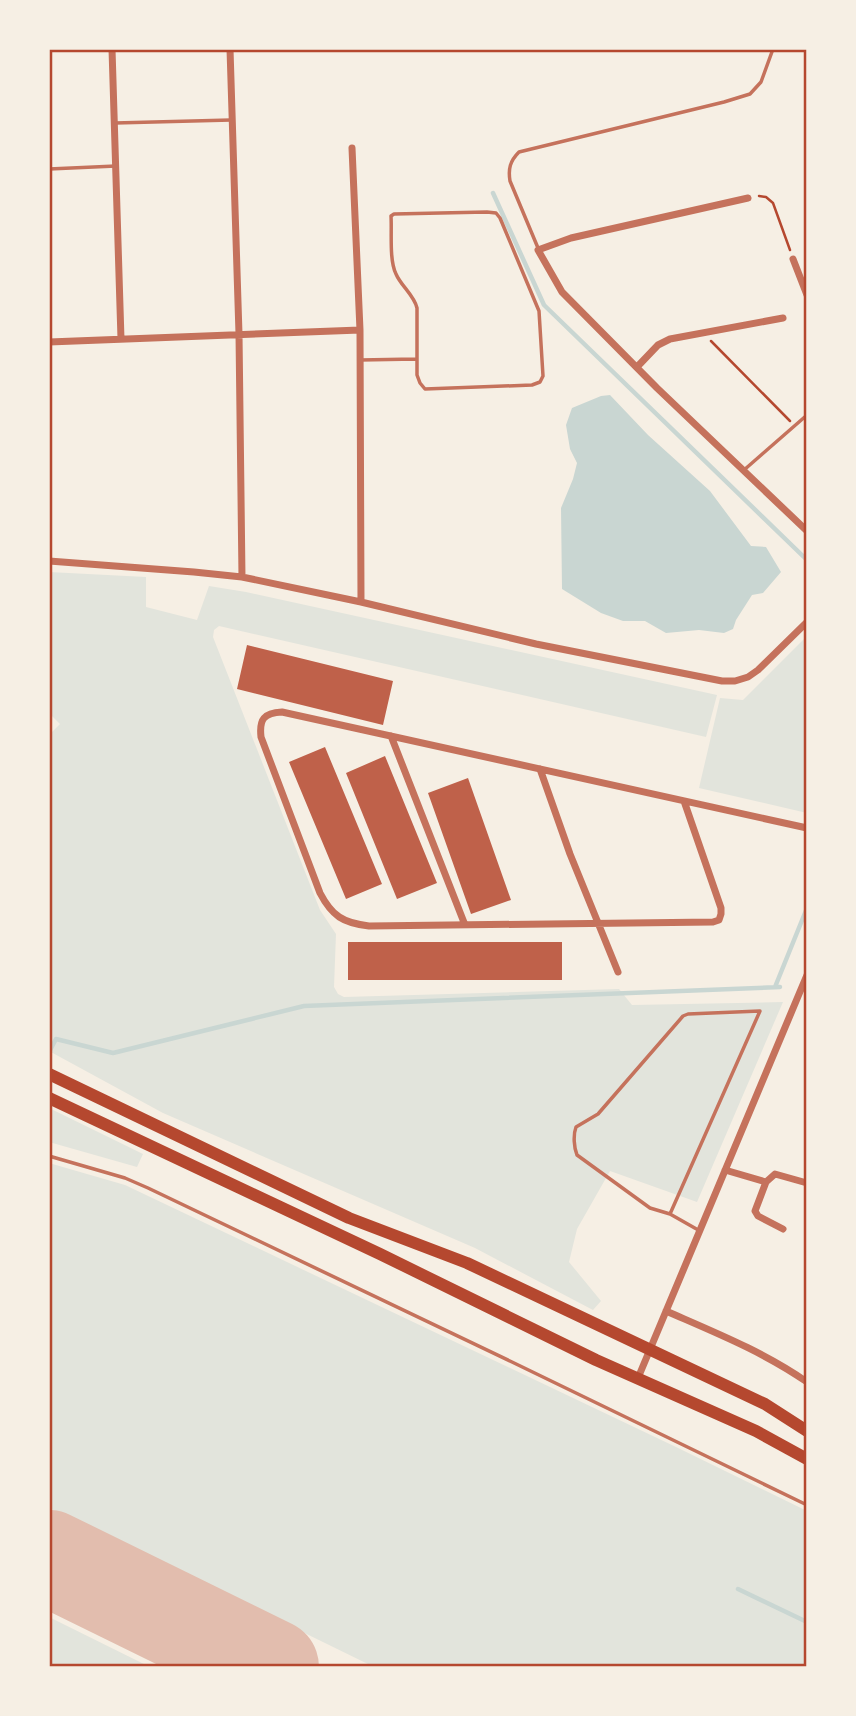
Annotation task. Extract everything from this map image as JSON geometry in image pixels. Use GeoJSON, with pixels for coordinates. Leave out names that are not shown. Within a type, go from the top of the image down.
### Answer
{"type":"FeatureCollection","features":[{"type":"Feature","properties":{"kind":"main road"},"geometry":{"type":"LineString","coordinates":[[49,1074],[349,1218],[467,1263],[765,1404],[807,1431]]}},
{"type":"Feature","properties":{"kind":"main road"},"geometry":{"type":"LineString","coordinates":[[49,1098],[380,1254],[584,1354],[756,1431],[807,1459]]}},
{"type":"Feature","properties":{"kind":"street"},"geometry":{"type":"LineString","coordinates":[[112,49],[121,339]]}},
{"type":"Feature","properties":{"kind":"street"},"geometry":{"type":"LineString","coordinates":[[230,49],[239,334],[242,577]]}},
{"type":"Feature","properties":{"kind":"street"},"geometry":{"type":"LineString","coordinates":[[352,148],[360,330],[362,602]]}},
{"type":"Feature","properties":{"kind":"street"},"geometry":{"type":"LineString","coordinates":[[748,198],[571,238],[538,250],[562,292],[807,531]]}},
{"type":"Feature","properties":{"kind":"street"},"geometry":{"type":"LineString","coordinates":[[793,259],[807,295]]}},
{"type":"Feature","properties":{"kind":"street"},"geometry":{"type":"LineString","coordinates":[[636,367],[658,345],[670,339],[783,318]]}},
{"type":"Feature","properties":{"kind":"street"},"geometry":{"type":"LineString","coordinates":[[49,342],[360,330]]}},
{"type":"Feature","properties":{"kind":"street"},"geometry":{"type":"LineString","coordinates":[[49,561],[242,577],[362,602],[536,645],[722,681],[748,677],[807,622]]}},
{"type":"Feature","properties":{"kind":"street"},"geometry":{"type":"LineString","coordinates":[[684,801],[721,908],[719,920],[599,924],[353,924],[338,917],[326,905],[320,893],[261,737],[260,726],[264,717],[272,712],[282,712],[807,828]]}},
{"type":"Feature","properties":{"kind":"street"},"geometry":{"type":"LineString","coordinates":[[391,736],[465,925]]}},
{"type":"Feature","properties":{"kind":"street"},"geometry":{"type":"LineString","coordinates":[[540,769],[570,854],[618,972]]}},
{"type":"Feature","properties":{"kind":"street"},"geometry":{"type":"LineString","coordinates":[[638,1378],[807,975]]}},
{"type":"Feature","properties":{"kind":"street"},"geometry":{"type":"LineString","coordinates":[[725,1170],[766,1182]]}},
{"type":"Feature","properties":{"kind":"street"},"geometry":{"type":"LineString","coordinates":[[783,1229],[755,1212],[766,1182],[775,1174],[807,1183]]}},
{"type":"Feature","properties":{"kind":"street"},"geometry":{"type":"LineString","coordinates":[[666,1311],[725,1337],[807,1382]]}},
{"type":"Feature","properties":{"kind":"lane"},"geometry":{"type":"LineString","coordinates":[[538,250],[508,171],[513,158],[519,152],[750,94],[761,82],[773,49]]}},
{"type":"Feature","properties":{"kind":"lane"},"geometry":{"type":"LineString","coordinates":[[115,123],[232,120]]}},
{"type":"Feature","properties":{"kind":"lane"},"geometry":{"type":"LineString","coordinates":[[49,169],[116,166]]}},
{"type":"Feature","properties":{"kind":"lane"},"geometry":{"type":"LineString","coordinates":[[496,213],[539,311],[543,376],[540,382],[532,385],[425,389],[417,375],[416,359],[416,302],[393,267],[391,216],[496,213]]}},
{"type":"Feature","properties":{"kind":"lane"},"geometry":{"type":"LineString","coordinates":[[360,360],[416,359]]}},
{"type":"Feature","properties":{"kind":"lane"},"geometry":{"type":"LineString","coordinates":[[744,470],[807,415]]}},
{"type":"Feature","properties":{"kind":"lane"},"geometry":{"type":"LineString","coordinates":[[670,1214],[760,1011],[683,1016],[598,1114],[576,1127],[577,1156],[650,1208],[670,1214],[699,1231]]}},
{"type":"Feature","properties":{"kind":"lane"},"geometry":{"type":"LineString","coordinates":[[49,1156],[125,1178],[148,1188],[807,1505]]}},
{"type":"Feature","properties":{"kind":"path"},"geometry":{"type":"LineString","coordinates":[[766,197],[773,203],[793,259]]}},
{"type":"Feature","properties":{"kind":"path"},"geometry":{"type":"LineString","coordinates":[[704,333],[795,426]]}},
{"type":"Feature","properties":{"kind":"shaded area"},"geometry":{"type":"Polygon","coordinates":[[[610,395],[648,435],[710,491],[751,546],[766,547],[781,572],[763,593],[752,595],[733,629],[724,633],[699,630],[666,633],[645,621],[623,621],[601,613],[562,589],[561,508],[577,463],[570,449],[566,425],[572,408],[610,395]]]}},
{"type":"Feature","properties":{"kind":"shaded area"},"geometry":{"type":"Polygon","coordinates":[[[49,572],[146,577],[146,607],[197,620],[209,586],[717,695],[706,737],[219,626],[214,630],[213,637],[320,910],[336,934],[334,987],[338,994],[344,997],[619,989],[632,1005],[783,1002],[697,1202],[610,1171],[577,1229],[569,1262],[601,1301],[593,1310],[475,1248],[163,1113],[49,1051],[49,735],[60,724],[49,713],[49,572]]]}},
{"type":"Feature","properties":{"kind":"shaded area"},"geometry":{"type":"Polygon","coordinates":[[[807,636],[807,813],[699,788],[720,698],[743,700],[807,636]]]}},
{"type":"Feature","properties":{"kind":"shaded area"},"geometry":{"type":"Polygon","coordinates":[[[49,1108],[143,1154],[137,1167],[49,1142],[49,1108]]]}},
{"type":"Feature","properties":{"kind":"shaded area"},"geometry":{"type":"Polygon","coordinates":[[[49,1163],[125,1185],[807,1511],[807,1667],[374,1667],[49,1508],[49,1163]]]}},
{"type":"Feature","properties":{"kind":"shaded area"},"geometry":{"type":"Polygon","coordinates":[[[49,1617],[150,1667],[49,1667],[49,1617]]]}},
{"type":"Feature","properties":{"kind":"building"},"geometry":{"type":"Polygon","coordinates":[[[247,645],[393,681],[383,725],[237,689],[247,645]]]}},
{"type":"Feature","properties":{"kind":"building"},"geometry":{"type":"Polygon","coordinates":[[[325,747],[382,884],[346,899],[289,762],[325,747]]]}},
{"type":"Feature","properties":{"kind":"building"},"geometry":{"type":"Polygon","coordinates":[[[385,756],[437,883],[397,899],[346,773],[385,756]]]}},
{"type":"Feature","properties":{"kind":"building"},"geometry":{"type":"Polygon","coordinates":[[[468,778],[511,900],[471,914],[428,793],[468,778]]]}},
{"type":"Feature","properties":{"kind":"building"},"geometry":{"type":"Polygon","coordinates":[[[348,942],[562,942],[562,980],[348,980],[348,942]]]}},
{"type":"Feature","properties":{"kind":"waterway"},"geometry":{"type":"LineString","coordinates":[[493,193],[544,305],[807,560]]}},
{"type":"Feature","properties":{"kind":"waterway"},"geometry":{"type":"LineString","coordinates":[[775,987],[807,908]]}},
{"type":"Feature","properties":{"kind":"waterway"},"geometry":{"type":"LineString","coordinates":[[49,1052],[56,1039],[113,1053],[304,1006],[780,987]]}},
{"type":"Feature","properties":{"kind":"waterway"},"geometry":{"type":"LineString","coordinates":[[738,1589],[807,1622]]}},
{"type":"Feature","properties":{"kind":"runway"},"geometry":{"type":"LineString","coordinates":[[49,1558],[271,1667]]}}]}
